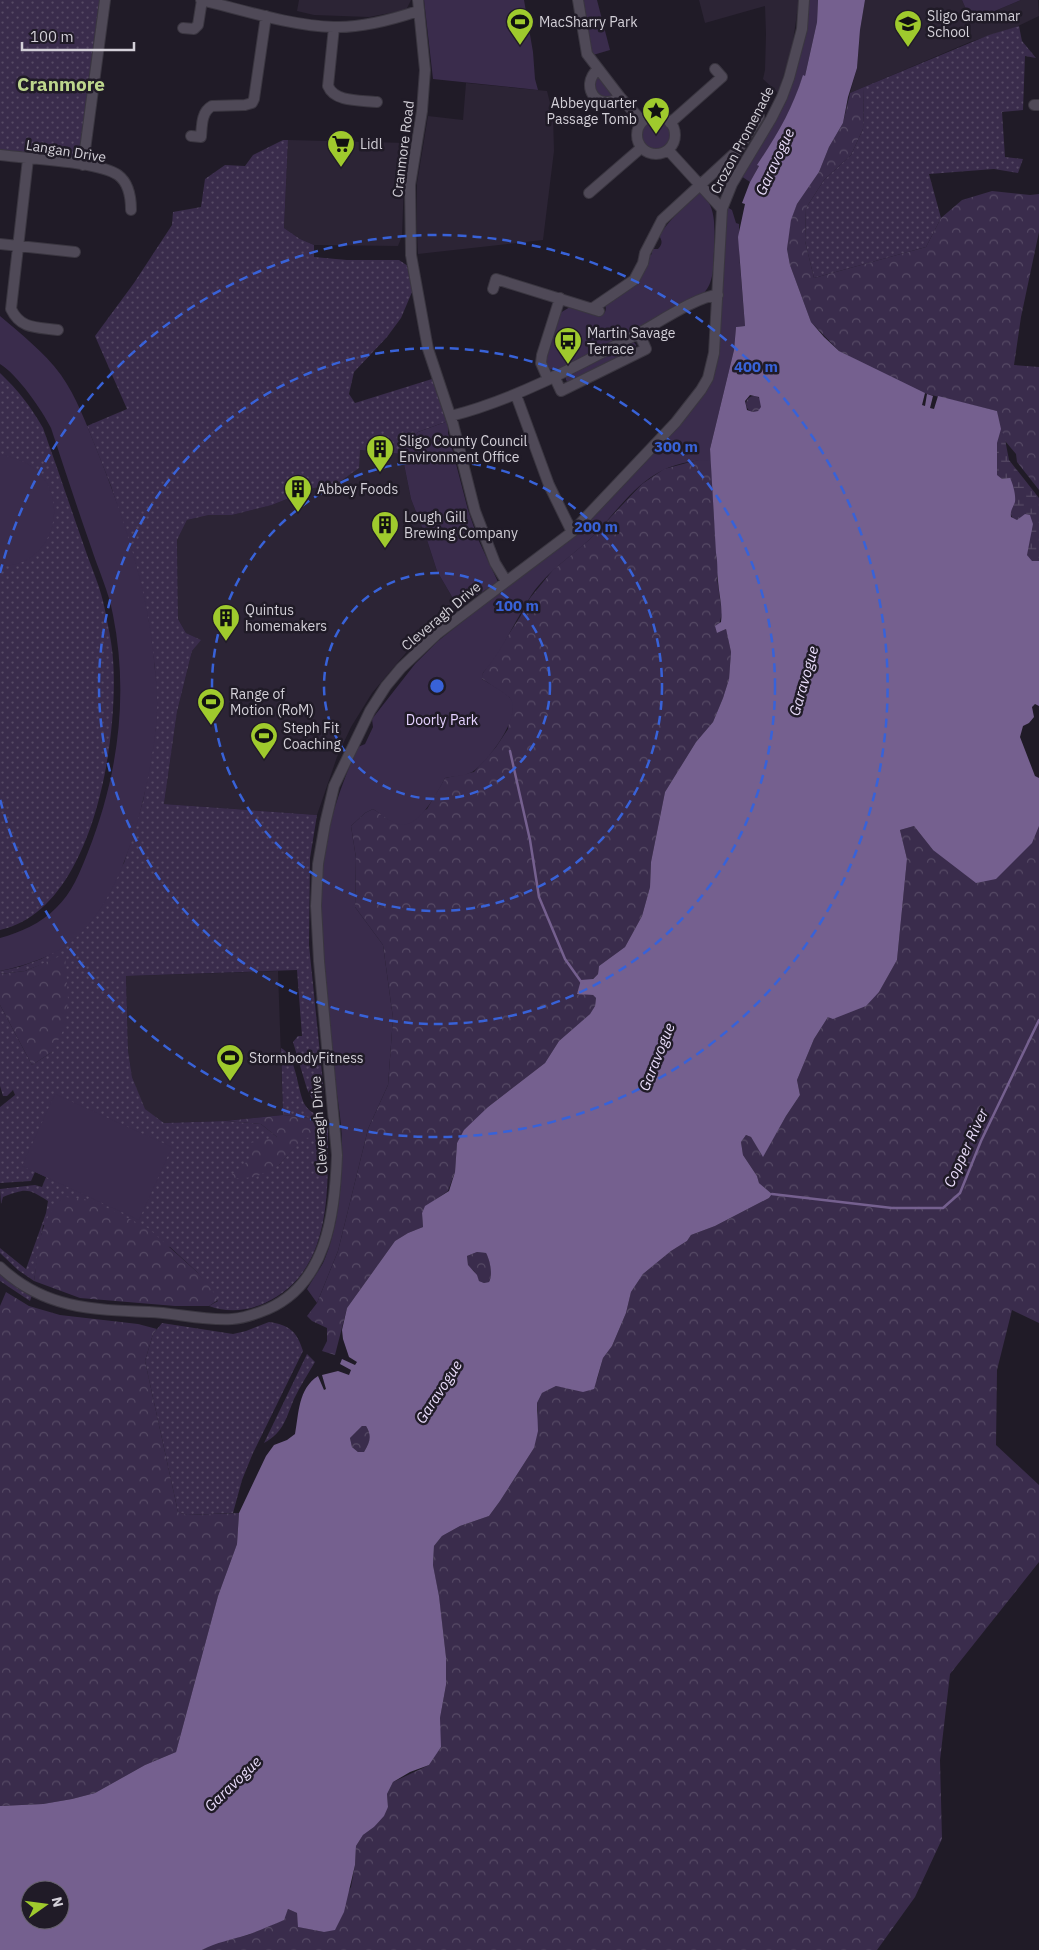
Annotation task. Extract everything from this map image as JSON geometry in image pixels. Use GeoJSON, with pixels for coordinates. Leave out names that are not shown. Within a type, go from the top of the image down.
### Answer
{"type":"FeatureCollection","features":[{"type":"Feature","properties":{"kind":"street"},"geometry":{"type":"LineString","coordinates":[[83,165],[105,0]]}},
{"type":"Feature","properties":{"kind":"street"},"geometry":{"type":"LineString","coordinates":[[183,28],[194,29],[198,25],[202,0],[266,16],[334,27],[385,21],[418,11]]}},
{"type":"Feature","properties":{"kind":"street","name":"Cranmore Road"},"geometry":{"type":"LineString","coordinates":[[418,0],[425,70],[422,111],[410,185],[411,255],[428,349],[451,416]]}},
{"type":"Feature","properties":{"kind":"street"},"geometry":{"type":"LineString","coordinates":[[578,0],[587,54],[620,97],[642,121]]}},
{"type":"Feature","properties":{"kind":"street","name":"Crozon Promenade"},"geometry":{"type":"LineString","coordinates":[[718,295],[722,209],[732,184],[782,97],[802,29],[804,0]]}},
{"type":"Feature","properties":{"kind":"street"},"geometry":{"type":"LineString","coordinates":[[191,136],[201,137],[204,113],[208,108],[212,106],[252,103],[266,16]]}},
{"type":"Feature","properties":{"kind":"street"},"geometry":{"type":"LineString","coordinates":[[334,27],[328,86],[330,91],[333,95],[339,97],[377,102]]}},
{"type":"Feature","properties":{"kind":"street"},"geometry":{"type":"LineString","coordinates":[[598,69],[590,78],[590,90],[593,96],[603,102],[609,102],[620,97]]}},
{"type":"Feature","properties":{"kind":"street"},"geometry":{"type":"LineString","coordinates":[[670,122],[722,77],[715,69]]}},
{"type":"Feature","properties":{"kind":"street"},"geometry":{"type":"LineString","coordinates":[[655,116],[663,117],[670,122],[675,130],[675,138],[668,150],[654,155],[641,148],[636,133],[642,121],[655,116]]}},
{"type":"Feature","properties":{"kind":"street"},"geometry":{"type":"LineString","coordinates":[[493,289],[496,279],[597,310],[634,280],[638,275],[648,248],[662,220],[737,151],[759,116]]}},
{"type":"Feature","properties":{"kind":"street"},"geometry":{"type":"LineString","coordinates":[[589,193],[641,148]]}},
{"type":"Feature","properties":{"kind":"street"},"geometry":{"type":"LineString","coordinates":[[668,150],[722,209]]}},
{"type":"Feature","properties":{"kind":"street","name":"Langan Drive"},"geometry":{"type":"LineString","coordinates":[[0,155],[105,169],[118,175],[125,182],[129,190],[131,210]]}},
{"type":"Feature","properties":{"kind":"street"},"geometry":{"type":"LineString","coordinates":[[28,159],[11,310],[23,325],[58,330]]}},
{"type":"Feature","properties":{"kind":"street"},"geometry":{"type":"LineString","coordinates":[[0,244],[74,252]]}},
{"type":"Feature","properties":{"kind":"street"},"geometry":{"type":"LineString","coordinates":[[718,295],[714,353],[708,378],[701,390],[676,422],[572,532],[506,581],[495,563],[474,511],[451,416],[516,395],[698,301],[718,295]]}},
{"type":"Feature","properties":{"kind":"street"},"geometry":{"type":"LineString","coordinates":[[560,298],[541,363],[561,391],[646,349],[638,333]]}},
{"type":"Feature","properties":{"kind":"street"},"geometry":{"type":"LineString","coordinates":[[516,395],[549,485],[572,532]]}},
{"type":"Feature","properties":{"kind":"street","name":"Cleveragh Drive"},"geometry":{"type":"LineString","coordinates":[[0,1266],[42,1297],[63,1303],[112,1310],[211,1318],[230,1319],[257,1314],[290,1297],[302,1285],[318,1263],[325,1244],[336,1181],[337,1156],[320,979],[316,906],[318,864],[334,786],[370,711],[386,686],[437,634],[506,581]]}},
{"type":"Feature","properties":{"kind":"shaded area"},"geometry":{"type":"Polygon","coordinates":[[[299,0],[411,0],[406,10],[369,17],[314,15],[297,11],[299,0]]]}},
{"type":"Feature","properties":{"kind":"shaded area"},"geometry":{"type":"Polygon","coordinates":[[[699,0],[799,0],[792,48],[778,93],[763,79],[766,34],[765,6],[705,23],[699,0]]]}},
{"type":"Feature","properties":{"kind":"shaded area","name":"Sligo Grammar School"},"geometry":{"type":"Polygon","coordinates":[[[865,0],[962,0],[971,21],[1021,0],[1038,0],[1039,16],[1016,27],[970,42],[850,93],[857,68],[865,0]]]}},
{"type":"Feature","properties":{"kind":"shaded area"},"geometry":{"type":"Polygon","coordinates":[[[466,83],[547,91],[553,115],[554,151],[543,240],[418,254],[417,183],[428,116],[463,120],[466,83]]]}},
{"type":"Feature","properties":{"kind":"shaded area"},"geometry":{"type":"Polygon","coordinates":[[[288,140],[408,143],[405,154],[402,236],[398,246],[314,245],[300,239],[284,228],[288,140]]]}},
{"type":"Feature","properties":{"kind":"shaded area"},"geometry":{"type":"Polygon","coordinates":[[[360,450],[402,454],[411,499],[437,571],[458,607],[410,648],[372,693],[351,727],[337,757],[317,815],[164,804],[177,712],[192,651],[200,640],[186,633],[178,619],[177,540],[187,520],[209,515],[232,515],[272,505],[314,488],[335,485],[360,450]]]}},
{"type":"Feature","properties":{"kind":"shaded area"},"geometry":{"type":"Polygon","coordinates":[[[278,971],[283,1115],[225,1121],[164,1123],[144,1109],[132,1077],[128,1050],[126,976],[278,971]]]}},
{"type":"Feature","properties":{"kind":"green space"},"geometry":{"type":"Polygon","coordinates":[[[0,0],[100,0],[81,149],[77,159],[0,151],[0,0]]]}},
{"type":"Feature","properties":{"kind":"green space"},"geometry":{"type":"Polygon","coordinates":[[[424,0],[524,0],[538,90],[433,79],[424,0]]]}},
{"type":"Feature","properties":{"kind":"green space"},"geometry":{"type":"Polygon","coordinates":[[[581,0],[597,0],[610,50],[593,55],[590,52],[581,0]]]}},
{"type":"Feature","properties":{"kind":"green space"},"geometry":{"type":"Polygon","coordinates":[[[808,0],[818,0],[817,22],[805,76],[803,76],[784,122],[750,182],[741,176],[769,131],[808,0]]]}},
{"type":"Feature","properties":{"kind":"green space"},"geometry":{"type":"Polygon","coordinates":[[[962,0],[1021,0],[971,21],[962,0]]]}},
{"type":"Feature","properties":{"kind":"green space"},"geometry":{"type":"Polygon","coordinates":[[[1019,26],[1022,41],[1036,58],[1025,56],[1023,110],[1002,112],[1005,157],[1023,159],[1018,173],[994,169],[929,174],[941,218],[926,247],[814,278],[805,241],[806,208],[824,180],[851,155],[863,129],[864,87],[989,35],[1019,26]]]}},
{"type":"Feature","properties":{"kind":"green space"},"geometry":{"type":"Polygon","coordinates":[[[598,76],[614,95],[607,98],[596,93],[594,82],[598,76]]]}},
{"type":"Feature","properties":{"kind":"green space"},"geometry":{"type":"Polygon","coordinates":[[[864,87],[863,129],[851,155],[824,180],[806,208],[805,241],[814,278],[926,247],[941,218],[962,200],[992,191],[1030,195],[1039,194],[1039,232],[1021,317],[1014,365],[1039,367],[1039,490],[1017,462],[1016,454],[1000,435],[997,411],[927,394],[906,386],[839,351],[811,322],[790,265],[787,249],[791,219],[797,204],[819,172],[829,147],[843,123],[850,93],[864,87]]]}},
{"type":"Feature","properties":{"kind":"green space"},"geometry":{"type":"Polygon","coordinates":[[[656,119],[662,120],[667,124],[671,129],[671,141],[667,146],[662,150],[656,151],[650,150],[645,146],[641,141],[640,135],[641,129],[645,124],[650,120],[656,119]]]}},
{"type":"Feature","properties":{"kind":"green space"},"geometry":{"type":"Polygon","coordinates":[[[283,140],[288,140],[284,228],[300,239],[314,245],[314,257],[347,260],[399,260],[408,266],[413,282],[412,292],[401,318],[387,337],[354,372],[349,394],[355,403],[432,379],[448,421],[418,432],[402,454],[360,450],[359,468],[335,485],[314,488],[272,505],[232,515],[209,515],[187,520],[177,540],[178,619],[186,633],[201,640],[192,651],[177,712],[164,804],[317,815],[310,858],[309,945],[324,1093],[319,1101],[313,1101],[307,1089],[293,1042],[298,1036],[302,1036],[297,970],[126,976],[128,1050],[132,1077],[145,1109],[164,1123],[225,1121],[261,1124],[277,1137],[228,1179],[279,1165],[303,1137],[328,1137],[327,1184],[321,1232],[313,1253],[302,1273],[286,1290],[265,1303],[251,1308],[223,1310],[209,1306],[218,1301],[197,1272],[170,1247],[43,1225],[34,1281],[18,1270],[0,1253],[0,1248],[26,1269],[46,1213],[48,1201],[31,1192],[22,1191],[3,1197],[1,1204],[0,1189],[35,1185],[42,1187],[46,1177],[22,1166],[35,1172],[31,1181],[0,1183],[0,1107],[15,1095],[13,1090],[7,1096],[3,1096],[0,1086],[0,1005],[32,1065],[52,1052],[65,955],[25,971],[0,974],[0,971],[41,959],[62,947],[124,863],[143,801],[156,726],[155,669],[148,619],[136,566],[111,486],[87,426],[127,409],[95,336],[134,283],[172,225],[173,212],[201,207],[205,179],[225,165],[245,166],[253,155],[283,140]]]}},
{"type":"Feature","properties":{"kind":"green space"},"geometry":{"type":"Polygon","coordinates":[[[697,191],[709,203],[714,218],[713,273],[709,285],[701,296],[557,370],[548,369],[544,363],[560,313],[570,307],[601,315],[604,313],[605,303],[635,285],[647,256],[652,254],[651,249],[658,249],[660,246],[659,236],[697,191]]]}},
{"type":"Feature","properties":{"kind":"green space","name":"Doorly Park"},"geometry":{"type":"Polygon","coordinates":[[[727,207],[732,210],[736,223],[739,224],[739,252],[745,326],[736,327],[734,350],[710,449],[711,460],[675,465],[646,481],[629,496],[589,540],[549,574],[535,590],[502,646],[483,673],[482,679],[508,696],[513,706],[508,726],[495,748],[481,765],[469,774],[445,778],[426,809],[412,822],[405,825],[397,824],[373,809],[365,813],[351,826],[356,858],[355,907],[383,945],[393,1018],[388,1085],[368,1129],[338,1251],[317,1303],[307,1289],[323,1263],[328,1250],[336,1221],[342,1173],[342,1135],[323,954],[322,885],[325,849],[333,814],[344,780],[358,747],[365,744],[373,727],[372,719],[415,664],[438,641],[543,558],[681,424],[718,347],[727,207]]]}},
{"type":"Feature","properties":{"kind":"green space"},"geometry":{"type":"Polygon","coordinates":[[[0,316],[40,351],[61,375],[76,401],[88,429],[126,529],[142,585],[152,642],[157,707],[156,728],[148,780],[133,836],[124,863],[112,889],[98,912],[74,940],[44,958],[0,971],[0,938],[30,927],[43,919],[62,902],[79,875],[107,794],[113,765],[118,735],[120,676],[118,645],[109,598],[51,428],[29,393],[0,364],[0,316]]]}},
{"type":"Feature","properties":{"kind":"green space"},"geometry":{"type":"Polygon","coordinates":[[[633,341],[636,345],[634,350],[568,382],[566,380],[565,374],[633,341]]]}},
{"type":"Feature","properties":{"kind":"green space"},"geometry":{"type":"Polygon","coordinates":[[[0,373],[29,406],[43,428],[103,602],[110,634],[114,693],[105,774],[94,817],[79,856],[58,890],[32,916],[0,930],[0,373]]]}},
{"type":"Feature","properties":{"kind":"green space"},"geometry":{"type":"Polygon","coordinates":[[[751,396],[757,396],[762,401],[760,410],[751,412],[746,407],[746,401],[751,396]]]}},
{"type":"Feature","properties":{"kind":"green space"},"geometry":{"type":"Polygon","coordinates":[[[448,421],[448,433],[468,510],[478,539],[498,582],[458,607],[437,571],[411,499],[402,454],[418,432],[448,421]]]}},
{"type":"Feature","properties":{"kind":"green space"},"geometry":{"type":"Polygon","coordinates":[[[996,428],[1004,434],[1009,460],[1039,498],[1039,576],[1027,555],[1010,512],[993,480],[996,428]]]}},
{"type":"Feature","properties":{"kind":"green space"},"geometry":{"type":"Polygon","coordinates":[[[0,455],[25,463],[42,477],[52,495],[54,515],[49,534],[39,551],[22,562],[0,566],[0,455]]]}},
{"type":"Feature","properties":{"kind":"green space"},"geometry":{"type":"Polygon","coordinates":[[[698,460],[711,460],[719,567],[717,578],[722,613],[717,633],[726,629],[731,652],[729,679],[713,722],[696,742],[665,792],[651,862],[650,887],[642,916],[625,947],[599,966],[598,974],[577,993],[593,995],[596,998],[595,1006],[590,1014],[559,1041],[545,1063],[488,1107],[457,1143],[455,1172],[448,1191],[425,1207],[422,1213],[423,1227],[395,1241],[347,1308],[335,1355],[322,1351],[327,1341],[327,1328],[312,1321],[307,1316],[317,1303],[338,1251],[368,1129],[388,1085],[393,1018],[383,945],[355,907],[356,858],[351,826],[365,813],[373,809],[398,824],[427,809],[445,778],[474,772],[496,747],[508,729],[510,698],[481,678],[530,598],[553,570],[589,540],[642,484],[664,469],[698,460]]]}},
{"type":"Feature","properties":{"kind":"green space"},"geometry":{"type":"Polygon","coordinates":[[[914,826],[933,850],[1039,826],[1039,1323],[1012,1310],[997,1370],[996,1445],[1039,1485],[1039,1562],[950,1674],[940,1760],[942,1839],[915,1897],[877,1950],[202,1950],[214,1943],[248,1935],[283,1920],[288,1909],[297,1913],[299,1927],[324,1932],[351,1887],[356,1846],[363,1835],[374,1827],[388,1807],[387,1794],[393,1782],[429,1765],[440,1747],[440,1718],[446,1685],[446,1657],[433,1565],[434,1546],[442,1536],[460,1526],[489,1516],[500,1501],[534,1448],[538,1411],[537,1403],[542,1393],[556,1386],[567,1388],[597,1380],[603,1358],[612,1346],[626,1313],[631,1292],[643,1274],[671,1251],[687,1241],[691,1235],[715,1226],[769,1198],[772,1194],[759,1183],[757,1176],[743,1155],[741,1142],[746,1135],[751,1137],[763,1156],[800,1095],[797,1080],[814,1039],[828,1017],[879,992],[897,960],[907,859],[900,830],[914,826]]]}},
{"type":"Feature","properties":{"kind":"green space"},"geometry":{"type":"Polygon","coordinates":[[[65,954],[68,999],[65,1027],[52,1052],[32,1065],[0,1005],[0,974],[25,971],[65,954]]]}},
{"type":"Feature","properties":{"kind":"green space"},"geometry":{"type":"Polygon","coordinates":[[[281,1048],[286,1052],[294,1066],[305,1105],[312,1112],[328,1120],[283,1115],[281,1048]]]}},
{"type":"Feature","properties":{"kind":"green space"},"geometry":{"type":"Polygon","coordinates":[[[55,1094],[172,1147],[139,1220],[22,1166],[55,1094]]]}},
{"type":"Feature","properties":{"kind":"green space"},"geometry":{"type":"Polygon","coordinates":[[[283,1115],[328,1120],[328,1137],[303,1138],[279,1165],[256,1177],[227,1179],[251,1158],[250,1143],[277,1137],[261,1124],[225,1121],[283,1115]]]}},
{"type":"Feature","properties":{"kind":"green space"},"geometry":{"type":"Polygon","coordinates":[[[66,1197],[91,1200],[148,1228],[197,1272],[218,1300],[209,1306],[175,1306],[80,1298],[34,1281],[41,1234],[50,1214],[66,1197]]]}},
{"type":"Feature","properties":{"kind":"green space"},"geometry":{"type":"Polygon","coordinates":[[[477,1252],[486,1253],[490,1263],[489,1282],[479,1281],[474,1271],[468,1266],[467,1256],[477,1252]]]}},
{"type":"Feature","properties":{"kind":"green space"},"geometry":{"type":"Polygon","coordinates":[[[0,1272],[32,1295],[30,1301],[0,1281],[0,1272]]]}},
{"type":"Feature","properties":{"kind":"green space"},"geometry":{"type":"Polygon","coordinates":[[[6,1292],[29,1306],[60,1315],[138,1324],[157,1329],[153,1334],[145,1361],[178,1512],[187,1515],[239,1513],[237,1544],[218,1596],[176,1752],[145,1765],[95,1793],[43,1804],[0,1806],[0,1306],[6,1292]]]}},
{"type":"Feature","properties":{"kind":"green space"},"geometry":{"type":"Polygon","coordinates":[[[269,1322],[282,1325],[291,1330],[298,1338],[303,1351],[253,1453],[242,1480],[233,1513],[187,1515],[178,1512],[145,1361],[153,1334],[162,1323],[233,1334],[269,1322]]]}},
{"type":"Feature","properties":{"kind":"green space"},"geometry":{"type":"Polygon","coordinates":[[[307,1354],[315,1362],[296,1394],[284,1424],[271,1439],[264,1443],[307,1354]]]}},
{"type":"Feature","properties":{"kind":"green space"},"geometry":{"type":"Polygon","coordinates":[[[362,1426],[366,1426],[370,1439],[364,1452],[358,1452],[352,1447],[350,1438],[362,1426]]]}},
{"type":"Feature","properties":{"kind":"water","name":"Garavogue"},"geometry":{"type":"Polygon","coordinates":[[[818,0],[865,0],[857,68],[848,97],[843,123],[829,147],[819,172],[797,204],[791,220],[787,249],[790,265],[811,322],[839,351],[925,393],[922,405],[925,406],[927,394],[933,396],[930,408],[934,409],[938,396],[997,411],[1001,429],[997,443],[997,475],[1002,479],[1010,478],[1012,483],[1015,502],[1011,511],[1011,517],[1017,520],[1025,514],[1030,515],[1033,524],[1027,555],[1032,561],[1039,561],[1039,706],[1035,704],[1032,707],[1034,717],[1023,726],[1020,737],[1035,776],[1039,778],[1039,826],[1032,843],[996,879],[976,883],[933,850],[914,826],[900,830],[907,859],[897,960],[879,992],[866,1006],[833,1019],[828,1017],[814,1039],[797,1080],[800,1095],[763,1157],[751,1137],[746,1135],[741,1142],[743,1155],[757,1176],[759,1183],[772,1194],[769,1198],[715,1226],[691,1235],[687,1241],[671,1251],[643,1274],[631,1292],[626,1313],[612,1346],[603,1358],[594,1389],[583,1392],[556,1386],[542,1393],[537,1403],[538,1431],[534,1448],[500,1501],[489,1516],[460,1526],[442,1536],[434,1546],[433,1565],[439,1596],[446,1657],[446,1685],[440,1718],[441,1747],[429,1765],[410,1772],[393,1782],[387,1794],[388,1807],[384,1816],[363,1835],[356,1846],[355,1865],[344,1912],[335,1930],[324,1932],[298,1927],[297,1913],[288,1909],[284,1920],[202,1950],[0,1950],[0,1806],[43,1804],[95,1793],[145,1765],[176,1752],[218,1596],[237,1544],[239,1513],[266,1456],[274,1445],[287,1440],[295,1434],[300,1402],[311,1381],[318,1376],[324,1390],[326,1389],[322,1375],[338,1371],[349,1375],[351,1370],[340,1364],[342,1359],[355,1365],[357,1362],[349,1357],[343,1339],[342,1330],[347,1308],[395,1241],[423,1227],[422,1213],[425,1206],[449,1191],[455,1172],[457,1143],[464,1130],[488,1107],[545,1063],[559,1041],[590,1014],[595,1006],[596,998],[593,995],[577,994],[581,980],[593,979],[598,974],[599,966],[625,947],[642,916],[650,887],[651,862],[665,792],[696,742],[713,722],[729,679],[731,652],[726,629],[717,633],[715,626],[721,622],[722,612],[710,449],[734,350],[736,327],[745,326],[738,237],[745,204],[742,203],[759,166],[757,165],[783,122],[794,100],[803,75],[805,76],[817,22],[818,0]],[[750,395],[745,401],[747,410],[758,411],[761,407],[759,397],[750,395]],[[477,1252],[467,1256],[468,1265],[477,1275],[479,1281],[489,1282],[491,1276],[489,1260],[486,1253],[477,1252]],[[362,1426],[350,1438],[352,1447],[358,1452],[364,1452],[370,1439],[366,1426],[362,1426]]]}},
{"type":"Feature","properties":{"kind":"waterway"},"geometry":{"type":"LineString","coordinates":[[510,751],[530,840],[539,897],[565,959],[582,983]]}},
{"type":"Feature","properties":{"kind":"waterway","name":"Copper River"},"geometry":{"type":"LineString","coordinates":[[772,1194],[892,1208],[943,1208],[960,1193],[981,1141],[1039,1020]]}},
{"type":"Feature","properties":{"kind":"place","name":"MacSharry Park"},"geometry":{"type":"Point","coordinates":[520,46]}},
{"type":"Feature","properties":{"kind":"place","name":"Sligo Grammar School"},"geometry":{"type":"Point","coordinates":[908,48]}},
{"type":"Feature","properties":{"kind":"place","name":"Abbeyquarter Passage Tomb"},"geometry":{"type":"Point","coordinates":[656,135]}},
{"type":"Feature","properties":{"kind":"place","name":"Lidl"},"geometry":{"type":"Point","coordinates":[341,168]}},
{"type":"Feature","properties":{"kind":"place","name":"Martin Savage Terrace"},"geometry":{"type":"Point","coordinates":[568,365]}},
{"type":"Feature","properties":{"kind":"place","name":"Sligo County Council Environment Office"},"geometry":{"type":"Point","coordinates":[380,473]}},
{"type":"Feature","properties":{"kind":"place","name":"Abbey Foods"},"geometry":{"type":"Point","coordinates":[298,513]}},
{"type":"Feature","properties":{"kind":"place","name":"Lough Gill Brewing Company"},"geometry":{"type":"Point","coordinates":[385,549]}},
{"type":"Feature","properties":{"kind":"place","name":"Quintus homemakers"},"geometry":{"type":"Point","coordinates":[226,642]}},
{"type":"Feature","properties":{"kind":"place","name":"Range of Motion (RoM)"},"geometry":{"type":"Point","coordinates":[211,726]}},
{"type":"Feature","properties":{"kind":"place","name":"Steph Fit Coaching"},"geometry":{"type":"Point","coordinates":[264,760]}},
{"type":"Feature","properties":{"kind":"place","name":"StormbodyFitness"},"geometry":{"type":"Point","coordinates":[230,1082]}},
{"type":"Feature","properties":{"kind":"district","name":"Cranmore"},"geometry":{"type":"Point","coordinates":[61,84]}}]}
